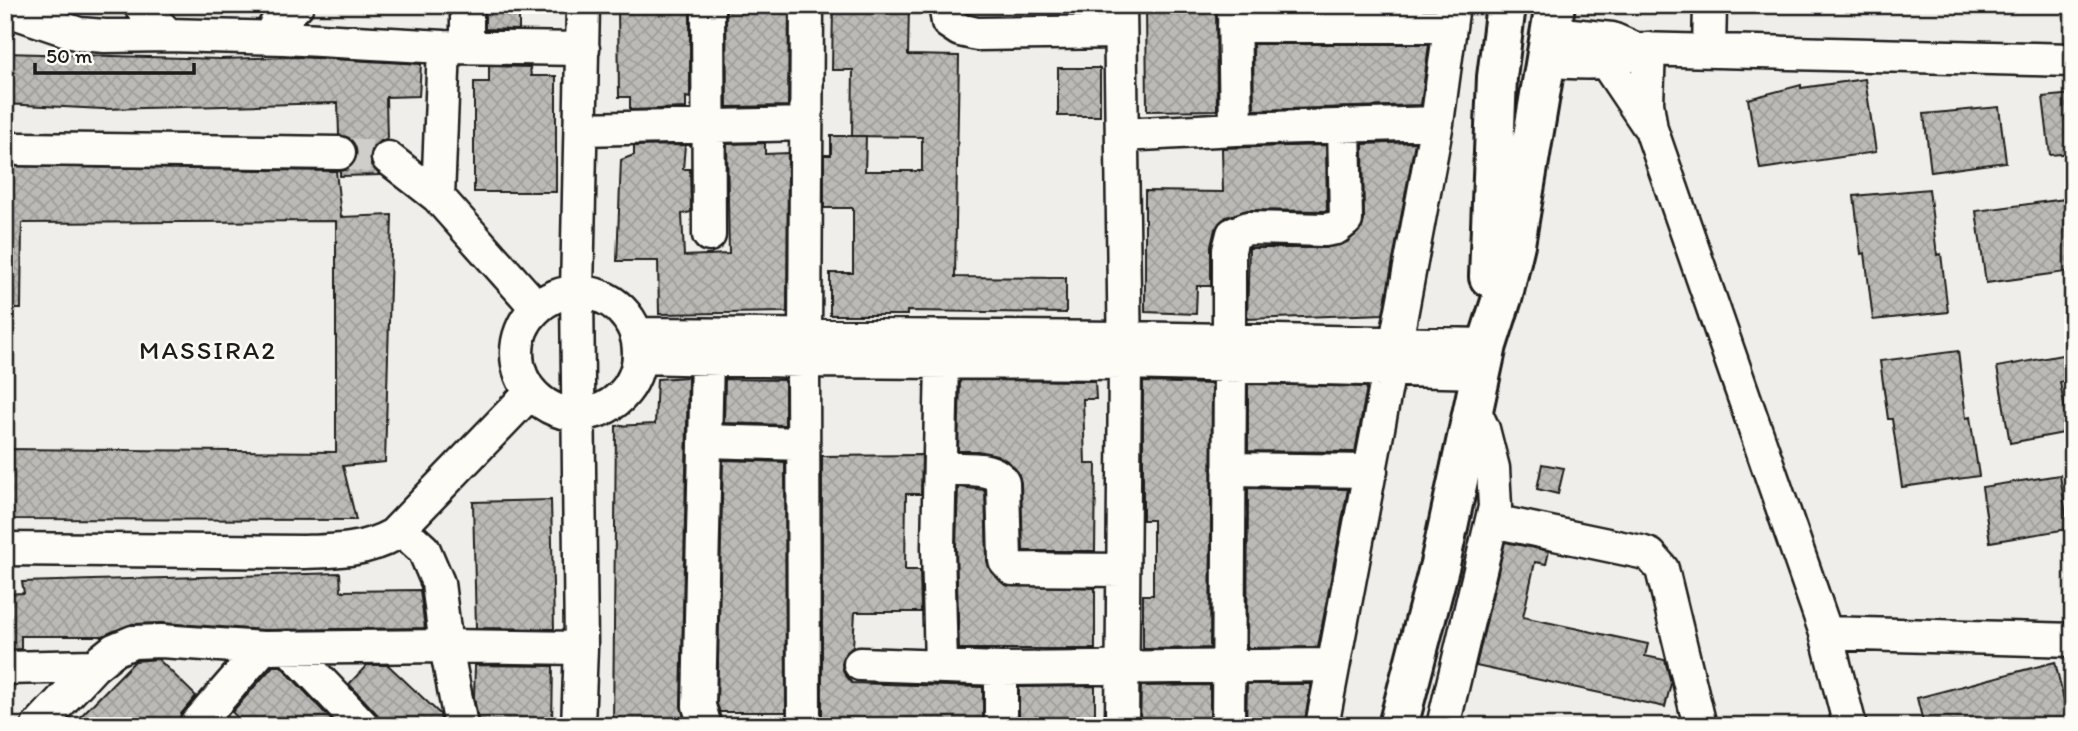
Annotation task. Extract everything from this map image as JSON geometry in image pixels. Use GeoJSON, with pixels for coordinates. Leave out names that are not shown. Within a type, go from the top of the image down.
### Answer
{"type":"FeatureCollection","features":[{"type":"Feature","properties":{"kind":"main road"},"geometry":{"type":"LineString","coordinates":[[1485,359],[1495,116],[1506,5]]}},
{"type":"Feature","properties":{"kind":"main road"},"geometry":{"type":"LineString","coordinates":[[1500,56],[1513,68],[1537,71],[1549,42]]}},
{"type":"Feature","properties":{"kind":"main road"},"geometry":{"type":"LineString","coordinates":[[1398,726],[1440,564],[1485,359],[1515,244],[1549,42]]}},
{"type":"Feature","properties":{"kind":"street"},"geometry":{"type":"LineString","coordinates":[[140,5],[168,35]]}},
{"type":"Feature","properties":{"kind":"street"},"geometry":{"type":"LineString","coordinates":[[438,197],[456,47],[467,5]]}},
{"type":"Feature","properties":{"kind":"street"},"geometry":{"type":"LineString","coordinates":[[578,726],[581,648],[577,292],[583,5]]}},
{"type":"Feature","properties":{"kind":"street"},"geometry":{"type":"LineString","coordinates":[[708,5],[709,235]]}},
{"type":"Feature","properties":{"kind":"street"},"geometry":{"type":"LineString","coordinates":[[804,726],[802,444],[807,5]]}},
{"type":"Feature","properties":{"kind":"street"},"geometry":{"type":"LineString","coordinates":[[945,5],[948,22],[960,30],[976,34],[1120,19],[1124,350],[1122,726]]}},
{"type":"Feature","properties":{"kind":"street"},"geometry":{"type":"LineString","coordinates":[[1709,50],[1710,5]]}},
{"type":"Feature","properties":{"kind":"street"},"geometry":{"type":"LineString","coordinates":[[13,10],[79,34],[104,36],[168,35],[279,19],[456,47],[583,49]]}},
{"type":"Feature","properties":{"kind":"street"},"geometry":{"type":"LineString","coordinates":[[1236,129],[1234,16],[1452,15],[1437,123],[1322,726]]}},
{"type":"Feature","properties":{"kind":"street"},"geometry":{"type":"LineString","coordinates":[[1549,42],[1612,38],[1642,49],[2073,60]]}},
{"type":"Feature","properties":{"kind":"street"},"geometry":{"type":"LineString","coordinates":[[1549,42],[1605,61],[1621,59],[1642,49]]}},
{"type":"Feature","properties":{"kind":"street"},"geometry":{"type":"LineString","coordinates":[[1642,49],[1651,130],[1826,633],[1850,726]]}},
{"type":"Feature","properties":{"kind":"street"},"geometry":{"type":"LineString","coordinates":[[1605,61],[1651,130]]}},
{"type":"Feature","properties":{"kind":"street"},"geometry":{"type":"LineString","coordinates":[[1122,135],[1437,123]]}},
{"type":"Feature","properties":{"kind":"street"},"geometry":{"type":"LineString","coordinates":[[581,129],[806,124]]}},
{"type":"Feature","properties":{"kind":"street"},"geometry":{"type":"LineString","coordinates":[[1228,726],[1229,250],[1233,234],[1248,228],[1325,229],[1336,228],[1346,220],[1344,125]]}},
{"type":"Feature","properties":{"kind":"street"},"geometry":{"type":"LineString","coordinates":[[19,149],[340,153]]}},
{"type":"Feature","properties":{"kind":"street"},"geometry":{"type":"LineString","coordinates":[[388,158],[438,197],[537,308]]}},
{"type":"Feature","properties":{"kind":"street"},"geometry":{"type":"LineString","coordinates":[[577,292],[592,293],[619,308],[629,320],[638,345],[636,372],[619,398],[606,407],[580,414],[546,405],[531,392],[517,359],[518,340],[525,322],[537,308],[559,295],[577,292]]}},
{"type":"Feature","properties":{"kind":"street"},"geometry":{"type":"LineString","coordinates":[[638,345],[707,358],[804,348],[942,362],[1124,350]]}},
{"type":"Feature","properties":{"kind":"street"},"geometry":{"type":"LineString","coordinates":[[638,345],[1124,350],[1485,359]]}},
{"type":"Feature","properties":{"kind":"street"},"geometry":{"type":"LineString","coordinates":[[705,726],[699,706],[707,358]]}},
{"type":"Feature","properties":{"kind":"street"},"geometry":{"type":"LineString","coordinates":[[941,667],[938,547],[942,362]]}},
{"type":"Feature","properties":{"kind":"street"},"geometry":{"type":"LineString","coordinates":[[5,549],[344,551],[380,542],[400,528],[531,392]]}},
{"type":"Feature","properties":{"kind":"street"},"geometry":{"type":"LineString","coordinates":[[1443,726],[1493,521],[1493,468],[1483,429],[1474,410]]}},
{"type":"Feature","properties":{"kind":"street"},"geometry":{"type":"LineString","coordinates":[[706,441],[802,444]]}},
{"type":"Feature","properties":{"kind":"street"},"geometry":{"type":"LineString","coordinates":[[940,468],[992,472],[1000,477],[1003,483],[1004,560],[1010,568],[1020,571],[1123,570]]}},
{"type":"Feature","properties":{"kind":"street"},"geometry":{"type":"LineString","coordinates":[[1229,469],[1371,471]]}},
{"type":"Feature","properties":{"kind":"street"},"geometry":{"type":"LineString","coordinates":[[1493,521],[1641,552],[1657,561],[1662,569],[1700,726]]}},
{"type":"Feature","properties":{"kind":"street"},"geometry":{"type":"LineString","coordinates":[[400,528],[424,550],[438,583],[446,646],[461,726]]}},
{"type":"Feature","properties":{"kind":"street"},"geometry":{"type":"LineString","coordinates":[[1826,633],[2073,640]]}},
{"type":"Feature","properties":{"kind":"street"},"geometry":{"type":"LineString","coordinates":[[38,726],[94,666],[114,650],[133,642],[276,647],[581,648]]}},
{"type":"Feature","properties":{"kind":"street"},"geometry":{"type":"LineString","coordinates":[[209,721],[276,647]]}},
{"type":"Feature","properties":{"kind":"street"},"geometry":{"type":"LineString","coordinates":[[276,647],[363,726]]}},
{"type":"Feature","properties":{"kind":"street"},"geometry":{"type":"LineString","coordinates":[[860,664],[1001,669],[1332,665]]}},
{"type":"Feature","properties":{"kind":"street"},"geometry":{"type":"LineString","coordinates":[[5,668],[94,666]]}},
{"type":"Feature","properties":{"kind":"street"},"geometry":{"type":"LineString","coordinates":[[1001,669],[1001,726]]}},
{"type":"Feature","properties":{"kind":"building"},"geometry":{"type":"Polygon","coordinates":[[[485,5],[519,5],[519,30],[485,29],[485,5]]]}},
{"type":"Feature","properties":{"kind":"building"},"geometry":{"type":"Polygon","coordinates":[[[618,5],[690,5],[690,98],[686,97],[686,108],[630,110],[630,97],[619,97],[618,5]]]}},
{"type":"Feature","properties":{"kind":"building"},"geometry":{"type":"Polygon","coordinates":[[[726,5],[789,5],[788,106],[727,107],[726,5]]]}},
{"type":"Feature","properties":{"kind":"building"},"geometry":{"type":"Polygon","coordinates":[[[833,5],[909,5],[908,55],[959,56],[955,277],[1066,278],[1066,313],[907,311],[907,315],[830,315],[830,273],[853,273],[853,208],[824,208],[824,155],[831,155],[831,136],[852,136],[853,70],[832,70],[833,5]],[[866,136],[865,171],[922,171],[922,137],[866,136]]]}},
{"type":"Feature","properties":{"kind":"building"},"geometry":{"type":"Polygon","coordinates":[[[1146,5],[1216,5],[1217,110],[1147,111],[1146,5]]]}},
{"type":"Feature","properties":{"kind":"building"},"geometry":{"type":"Polygon","coordinates":[[[1252,5],[1434,5],[1434,8],[1252,8],[1252,5]]]}},
{"type":"Feature","properties":{"kind":"building"},"geometry":{"type":"Polygon","coordinates":[[[1253,44],[1429,44],[1421,105],[1254,110],[1253,44]]]}},
{"type":"Feature","properties":{"kind":"building"},"geometry":{"type":"Polygon","coordinates":[[[5,53],[220,59],[296,57],[421,64],[419,96],[386,97],[387,140],[374,146],[370,156],[371,165],[380,175],[340,176],[340,171],[349,169],[354,163],[357,153],[355,143],[339,135],[338,103],[103,109],[5,104],[5,53]]]}},
{"type":"Feature","properties":{"kind":"building"},"geometry":{"type":"Polygon","coordinates":[[[489,66],[530,67],[531,76],[556,76],[556,192],[474,192],[474,82],[489,82],[489,66]]]}},
{"type":"Feature","properties":{"kind":"building"},"geometry":{"type":"Polygon","coordinates":[[[1058,68],[1100,68],[1100,116],[1058,116],[1058,68]]]}},
{"type":"Feature","properties":{"kind":"building"},"geometry":{"type":"Polygon","coordinates":[[[1865,79],[1876,152],[1760,169],[1748,99],[1801,85],[1801,88],[1865,79]]]}},
{"type":"Feature","properties":{"kind":"building"},"geometry":{"type":"Polygon","coordinates":[[[2073,94],[2073,153],[2050,155],[2043,97],[2073,94]]]}},
{"type":"Feature","properties":{"kind":"building"},"geometry":{"type":"Polygon","coordinates":[[[1999,107],[2006,162],[1931,172],[1924,114],[1999,107]]]}},
{"type":"Feature","properties":{"kind":"building"},"geometry":{"type":"Polygon","coordinates":[[[1415,142],[1383,314],[1247,319],[1249,248],[1325,248],[1347,242],[1362,228],[1364,220],[1363,144],[1415,142]]]}},
{"type":"Feature","properties":{"kind":"building"},"geometry":{"type":"Polygon","coordinates":[[[765,143],[765,154],[788,153],[787,312],[659,314],[658,261],[617,261],[621,160],[634,155],[634,146],[685,145],[683,169],[690,169],[691,212],[682,214],[684,256],[729,254],[727,144],[765,143]]]}},
{"type":"Feature","properties":{"kind":"building"},"geometry":{"type":"Polygon","coordinates":[[[1326,145],[1327,211],[1248,210],[1226,217],[1215,229],[1211,246],[1211,286],[1197,286],[1196,314],[1145,312],[1145,191],[1223,192],[1222,148],[1326,145]]]}},
{"type":"Feature","properties":{"kind":"building"},"geometry":{"type":"Polygon","coordinates":[[[5,166],[336,171],[341,217],[392,215],[385,462],[343,466],[356,520],[5,519],[5,449],[336,452],[336,221],[22,223],[21,309],[5,309],[5,166]]]}},
{"type":"Feature","properties":{"kind":"building"},"geometry":{"type":"Polygon","coordinates":[[[1929,189],[1937,255],[1941,254],[1948,312],[1873,320],[1865,253],[1861,254],[1854,196],[1929,189]]]}},
{"type":"Feature","properties":{"kind":"building"},"geometry":{"type":"Polygon","coordinates":[[[2073,198],[2073,271],[1986,283],[1976,211],[2073,198]]]}},
{"type":"Feature","properties":{"kind":"building"},"geometry":{"type":"Polygon","coordinates":[[[1958,351],[1966,418],[1970,417],[1979,476],[1902,487],[1880,361],[1958,351]]]}},
{"type":"Feature","properties":{"kind":"building"},"geometry":{"type":"Polygon","coordinates":[[[2073,353],[2073,379],[2060,382],[2069,432],[2010,443],[1997,367],[2073,353]]]}},
{"type":"Feature","properties":{"kind":"building"},"geometry":{"type":"Polygon","coordinates":[[[688,377],[681,706],[686,726],[613,726],[616,426],[655,424],[657,379],[688,377]]]}},
{"type":"Feature","properties":{"kind":"building"},"geometry":{"type":"Polygon","coordinates":[[[725,379],[785,380],[785,425],[724,423],[725,379]]]}},
{"type":"Feature","properties":{"kind":"building"},"geometry":{"type":"Polygon","coordinates":[[[960,380],[1095,381],[1096,399],[1083,399],[1085,464],[1096,464],[1095,551],[1023,551],[1021,483],[1018,472],[1009,462],[997,455],[958,451],[960,380]]]}},
{"type":"Feature","properties":{"kind":"building"},"geometry":{"type":"Polygon","coordinates":[[[1143,382],[1212,384],[1210,648],[1143,649],[1143,595],[1153,595],[1153,520],[1143,520],[1143,382]]]}},
{"type":"Feature","properties":{"kind":"building"},"geometry":{"type":"Polygon","coordinates":[[[1248,384],[1367,387],[1355,452],[1248,451],[1248,384]]]}},
{"type":"Feature","properties":{"kind":"building"},"geometry":{"type":"Polygon","coordinates":[[[922,455],[921,494],[906,494],[905,570],[920,570],[921,612],[855,612],[853,647],[845,654],[842,664],[844,673],[852,683],[983,687],[983,726],[822,726],[822,456],[922,455]]]}},
{"type":"Feature","properties":{"kind":"building"},"geometry":{"type":"Polygon","coordinates":[[[723,460],[785,462],[786,712],[720,712],[717,704],[723,460]]]}},
{"type":"Feature","properties":{"kind":"building"},"geometry":{"type":"Polygon","coordinates":[[[1542,464],[1564,468],[1558,494],[1537,489],[1542,464]]]}},
{"type":"Feature","properties":{"kind":"building"},"geometry":{"type":"Polygon","coordinates":[[[2060,475],[2068,529],[1990,542],[1982,487],[2060,475]]]}},
{"type":"Feature","properties":{"kind":"building"},"geometry":{"type":"Polygon","coordinates":[[[958,487],[985,490],[987,561],[991,572],[1005,585],[1095,588],[1095,649],[959,649],[956,547],[958,487]]]}},
{"type":"Feature","properties":{"kind":"building"},"geometry":{"type":"Polygon","coordinates":[[[1248,488],[1348,489],[1318,647],[1247,648],[1248,488]]]}},
{"type":"Feature","properties":{"kind":"building"},"geometry":{"type":"Polygon","coordinates":[[[551,500],[554,629],[476,628],[473,502],[551,500]]]}},
{"type":"Feature","properties":{"kind":"building"},"geometry":{"type":"Polygon","coordinates":[[[1505,542],[1549,551],[1546,564],[1535,562],[1523,617],[1648,644],[1645,656],[1665,660],[1671,683],[1665,707],[1476,666],[1505,542]]]}},
{"type":"Feature","properties":{"kind":"building"},"geometry":{"type":"Polygon","coordinates":[[[340,573],[341,591],[420,590],[425,628],[264,630],[162,623],[132,624],[103,636],[21,636],[21,649],[5,650],[5,594],[24,593],[22,582],[340,573]]]}},
{"type":"Feature","properties":{"kind":"building"},"geometry":{"type":"Polygon","coordinates":[[[158,659],[196,696],[181,714],[177,726],[71,726],[135,661],[158,659]]]}},
{"type":"Feature","properties":{"kind":"building"},"geometry":{"type":"Polygon","coordinates":[[[2055,662],[2070,726],[1924,726],[1917,698],[2055,662]]]}},
{"type":"Feature","properties":{"kind":"building"},"geometry":{"type":"Polygon","coordinates":[[[367,665],[388,665],[440,714],[442,726],[381,726],[376,713],[349,684],[367,665]]]}},
{"type":"Feature","properties":{"kind":"building"},"geometry":{"type":"Polygon","coordinates":[[[475,665],[553,666],[552,726],[479,726],[474,697],[475,665]]]}},
{"type":"Feature","properties":{"kind":"building"},"geometry":{"type":"Polygon","coordinates":[[[273,666],[281,666],[337,726],[246,726],[232,712],[273,666]]]}},
{"type":"Feature","properties":{"kind":"building"},"geometry":{"type":"Polygon","coordinates":[[[1247,684],[1311,684],[1304,726],[1246,726],[1247,684]]]}},
{"type":"Feature","properties":{"kind":"building"},"geometry":{"type":"Polygon","coordinates":[[[1210,685],[1210,726],[1140,726],[1141,686],[1210,685]]]}},
{"type":"Feature","properties":{"kind":"building"},"geometry":{"type":"Polygon","coordinates":[[[1095,686],[1095,726],[1019,726],[1019,687],[1095,686]]]}},
{"type":"Feature","properties":{"kind":"tunnel"},"geometry":{"type":"LineString","coordinates":[[339,153],[388,158]]}},
{"type":"Feature","properties":{"kind":"district","name":"MASSIRA2"},"geometry":{"type":"Point","coordinates":[208,350]}}]}
